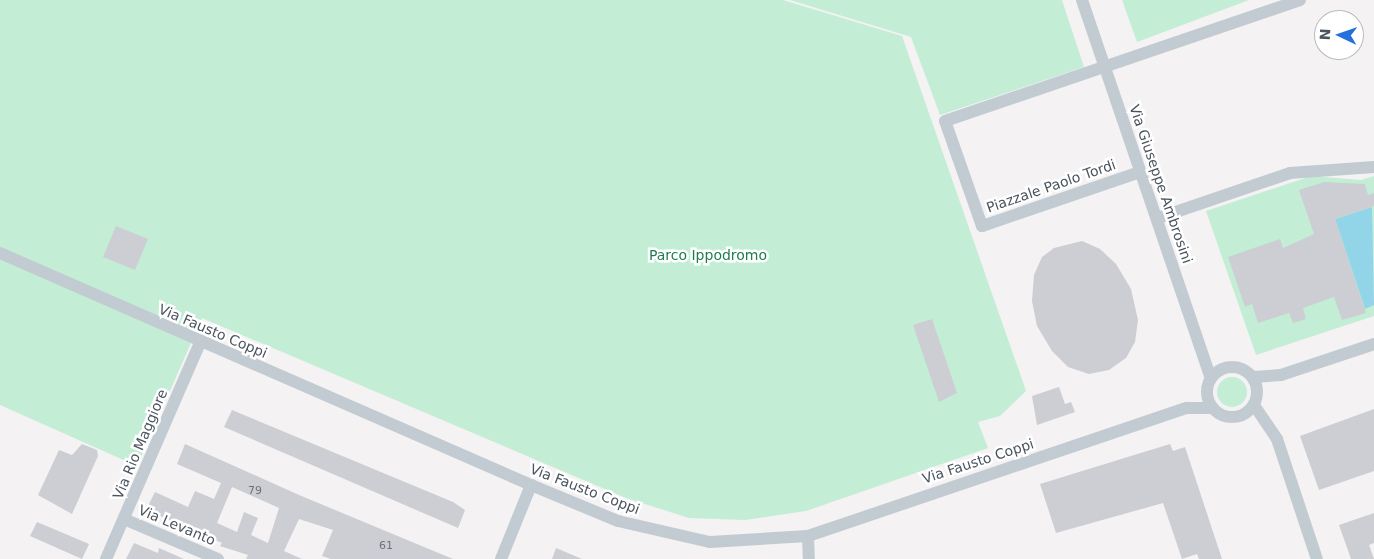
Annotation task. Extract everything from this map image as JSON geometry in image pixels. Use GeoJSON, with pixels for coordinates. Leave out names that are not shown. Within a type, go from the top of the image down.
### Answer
{"type":"FeatureCollection","features":[{"type":"Feature","properties":{"kind":"street","name":"Via Giuseppe Ambrosini"},"geometry":{"type":"LineString","coordinates":[[1082,0],[1201,348],[1209,385]]}},
{"type":"Feature","properties":{"kind":"street"},"geometry":{"type":"LineString","coordinates":[[1104,66],[1300,0]]}},
{"type":"Feature","properties":{"kind":"street","name":"Piazzale Paolo Tordi"},"geometry":{"type":"LineString","coordinates":[[1104,66],[945,121],[982,226],[1140,172]]}},
{"type":"Feature","properties":{"kind":"street"},"geometry":{"type":"LineString","coordinates":[[1158,218],[1290,174],[1318,168],[1348,172],[1374,167]]}},
{"type":"Feature","properties":{"kind":"street","name":"Via Fausto Coppi"},"geometry":{"type":"LineString","coordinates":[[0,253],[531,486],[618,521],[681,538],[741,543],[808,536],[1187,408],[1213,408]]}},
{"type":"Feature","properties":{"kind":"street","name":"Via Rio Maggiore"},"geometry":{"type":"LineString","coordinates":[[106,559],[201,341]]}},
{"type":"Feature","properties":{"kind":"street"},"geometry":{"type":"LineString","coordinates":[[1253,377],[1281,375],[1374,344]]}},
{"type":"Feature","properties":{"kind":"street"},"geometry":{"type":"LineString","coordinates":[[1201,348],[1226,368],[1241,368],[1253,377],[1258,393]]}},
{"type":"Feature","properties":{"kind":"street"},"geometry":{"type":"LineString","coordinates":[[1187,408],[1226,368]]}},
{"type":"Feature","properties":{"kind":"street"},"geometry":{"type":"LineString","coordinates":[[1241,416],[1254,405],[1258,393],[1281,375]]}},
{"type":"Feature","properties":{"kind":"street"},"geometry":{"type":"LineString","coordinates":[[1209,385],[1213,408],[1226,416],[1241,416],[1270,427]]}},
{"type":"Feature","properties":{"kind":"street"},"geometry":{"type":"LineString","coordinates":[[1254,405],[1270,427],[1317,559]]}},
{"type":"Feature","properties":{"kind":"street"},"geometry":{"type":"LineString","coordinates":[[501,559],[531,486]]}},
{"type":"Feature","properties":{"kind":"street","name":"Via Levanto"},"geometry":{"type":"LineString","coordinates":[[124,519],[218,559]]}},
{"type":"Feature","properties":{"kind":"street"},"geometry":{"type":"LineString","coordinates":[[808,536],[809,559]]}},
{"type":"Feature","properties":{"kind":"green space","name":"Parco Ippodromo"},"geometry":{"type":"Polygon","coordinates":[[[0,0],[783,0],[902,36],[1026,391],[1000,416],[978,422],[988,448],[806,511],[745,520],[689,518],[626,498],[202,318],[137,466],[0,405],[0,0]]]}},
{"type":"Feature","properties":{"kind":"green space"},"geometry":{"type":"Polygon","coordinates":[[[790,0],[1062,0],[1084,67],[940,115],[911,37],[790,0]]]}},
{"type":"Feature","properties":{"kind":"green space"},"geometry":{"type":"Polygon","coordinates":[[[1122,0],[1249,0],[1137,42],[1122,0]]]}},
{"type":"Feature","properties":{"kind":"green space"},"geometry":{"type":"Polygon","coordinates":[[[1311,176],[1361,180],[1374,176],[1374,316],[1256,355],[1206,211],[1311,176]]]}},
{"type":"Feature","properties":{"kind":"green space"},"geometry":{"type":"Polygon","coordinates":[[[1232,377],[1243,381],[1247,392],[1243,403],[1232,407],[1221,403],[1217,392],[1221,381],[1232,377]]]}},
{"type":"Feature","properties":{"kind":"water"},"geometry":{"type":"Polygon","coordinates":[[[1372,207],[1374,305],[1365,309],[1335,219],[1372,207]]]}},
{"type":"Feature","properties":{"kind":"building"},"geometry":{"type":"Polygon","coordinates":[[[1324,182],[1365,184],[1368,195],[1374,193],[1374,206],[1335,219],[1366,313],[1342,320],[1334,297],[1303,308],[1306,319],[1293,323],[1289,313],[1258,323],[1252,304],[1245,307],[1228,257],[1280,239],[1283,248],[1314,234],[1299,190],[1324,182]]]}},
{"type":"Feature","properties":{"kind":"building"},"geometry":{"type":"Polygon","coordinates":[[[116,226],[148,239],[135,270],[103,257],[116,226]]]}},
{"type":"Feature","properties":{"kind":"building"},"geometry":{"type":"Polygon","coordinates":[[[1082,241],[1100,249],[1116,264],[1131,289],[1138,320],[1135,342],[1126,358],[1109,370],[1089,374],[1068,367],[1052,351],[1037,326],[1032,301],[1034,275],[1042,257],[1054,248],[1082,241]]]}},
{"type":"Feature","properties":{"kind":"building"},"geometry":{"type":"Polygon","coordinates":[[[932,319],[957,393],[939,402],[913,325],[932,319]]]}},
{"type":"Feature","properties":{"kind":"building"},"geometry":{"type":"Polygon","coordinates":[[[1059,387],[1065,404],[1071,402],[1075,412],[1037,425],[1032,396],[1059,387]]]}},
{"type":"Feature","properties":{"kind":"building"},"geometry":{"type":"Polygon","coordinates":[[[1374,409],[1374,471],[1319,490],[1300,436],[1374,409]]]}},
{"type":"Feature","properties":{"kind":"building"},"geometry":{"type":"Polygon","coordinates":[[[232,410],[453,502],[465,510],[458,528],[224,427],[232,410]]]}},
{"type":"Feature","properties":{"kind":"building"},"geometry":{"type":"Polygon","coordinates":[[[82,444],[97,450],[98,456],[72,514],[38,495],[59,450],[72,455],[82,444]]]}},
{"type":"Feature","properties":{"kind":"building"},"geometry":{"type":"Polygon","coordinates":[[[185,444],[299,495],[453,559],[331,559],[322,556],[333,530],[299,519],[284,551],[302,559],[246,559],[248,555],[220,546],[222,543],[146,510],[155,492],[188,507],[195,491],[214,499],[221,483],[177,464],[185,444]],[[232,487],[217,523],[237,532],[244,512],[258,518],[251,535],[268,543],[279,508],[232,487]]]}},
{"type":"Feature","properties":{"kind":"building"},"geometry":{"type":"Polygon","coordinates":[[[1170,444],[1173,451],[1185,447],[1222,559],[1199,559],[1197,554],[1182,559],[1163,503],[1056,533],[1040,484],[1170,444]]]}},
{"type":"Feature","properties":{"kind":"building"},"geometry":{"type":"Polygon","coordinates":[[[1374,513],[1374,543],[1369,545],[1374,559],[1351,559],[1339,525],[1374,513]]]}},
{"type":"Feature","properties":{"kind":"building"},"geometry":{"type":"Polygon","coordinates":[[[37,522],[89,544],[82,559],[30,536],[37,522]]]}},
{"type":"Feature","properties":{"kind":"building"},"geometry":{"type":"Polygon","coordinates":[[[134,543],[158,553],[159,548],[184,559],[126,559],[134,543]]]}},
{"type":"Feature","properties":{"kind":"building"},"geometry":{"type":"Polygon","coordinates":[[[556,548],[582,559],[552,559],[556,548]]]}}]}
